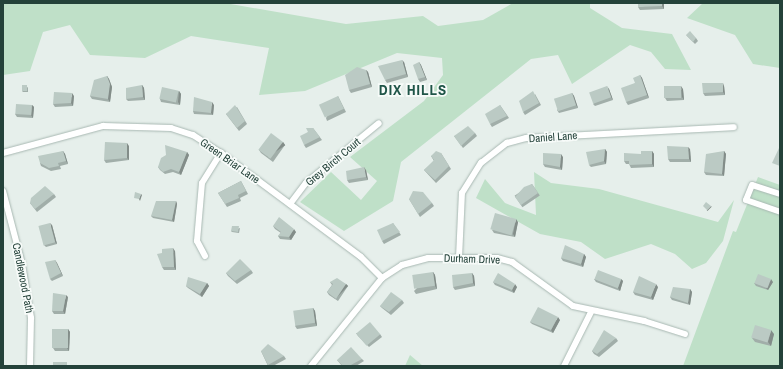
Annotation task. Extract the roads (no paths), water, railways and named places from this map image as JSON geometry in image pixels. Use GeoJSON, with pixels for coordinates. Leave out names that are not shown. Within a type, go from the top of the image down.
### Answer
{"type":"FeatureCollection","features":[{"type":"Feature","properties":{"kind":"street","name":"Grey Birch Court"},"geometry":{"type":"LineString","coordinates":[[290,204],[306,183],[379,123]]}},
{"type":"Feature","properties":{"kind":"street","name":"Green Briar Lane"},"geometry":{"type":"LineString","coordinates":[[3,153],[78,131],[123,124],[171,128],[193,135],[221,153],[361,257],[382,278]]}},
{"type":"Feature","properties":{"kind":"street","name":"Daniel Lane"},"geometry":{"type":"LineString","coordinates":[[459,258],[462,193],[480,163],[507,143],[526,138],[734,127]]}},
{"type":"Feature","properties":{"kind":"street"},"geometry":{"type":"LineString","coordinates":[[205,256],[197,241],[202,183],[221,153]]}},
{"type":"Feature","properties":{"kind":"street"},"geometry":{"type":"LineString","coordinates":[[780,194],[752,185],[746,200],[780,212]]}},
{"type":"Feature","properties":{"kind":"street","name":"Candlewood Path"},"geometry":{"type":"LineString","coordinates":[[3,191],[22,264],[31,318],[30,366]]}},
{"type":"Feature","properties":{"kind":"street","name":"Durham Drive"},"geometry":{"type":"LineString","coordinates":[[312,366],[382,278],[413,260],[459,258],[512,262],[559,298],[591,312],[644,321],[685,334]]}},
{"type":"Feature","properties":{"kind":"street"},"geometry":{"type":"LineString","coordinates":[[564,366],[591,312]]}},
{"type":"Feature","properties":{"kind":"district","name":"DIX HILLS"},"geometry":{"type":"Point","coordinates":[413,90]}}]}
